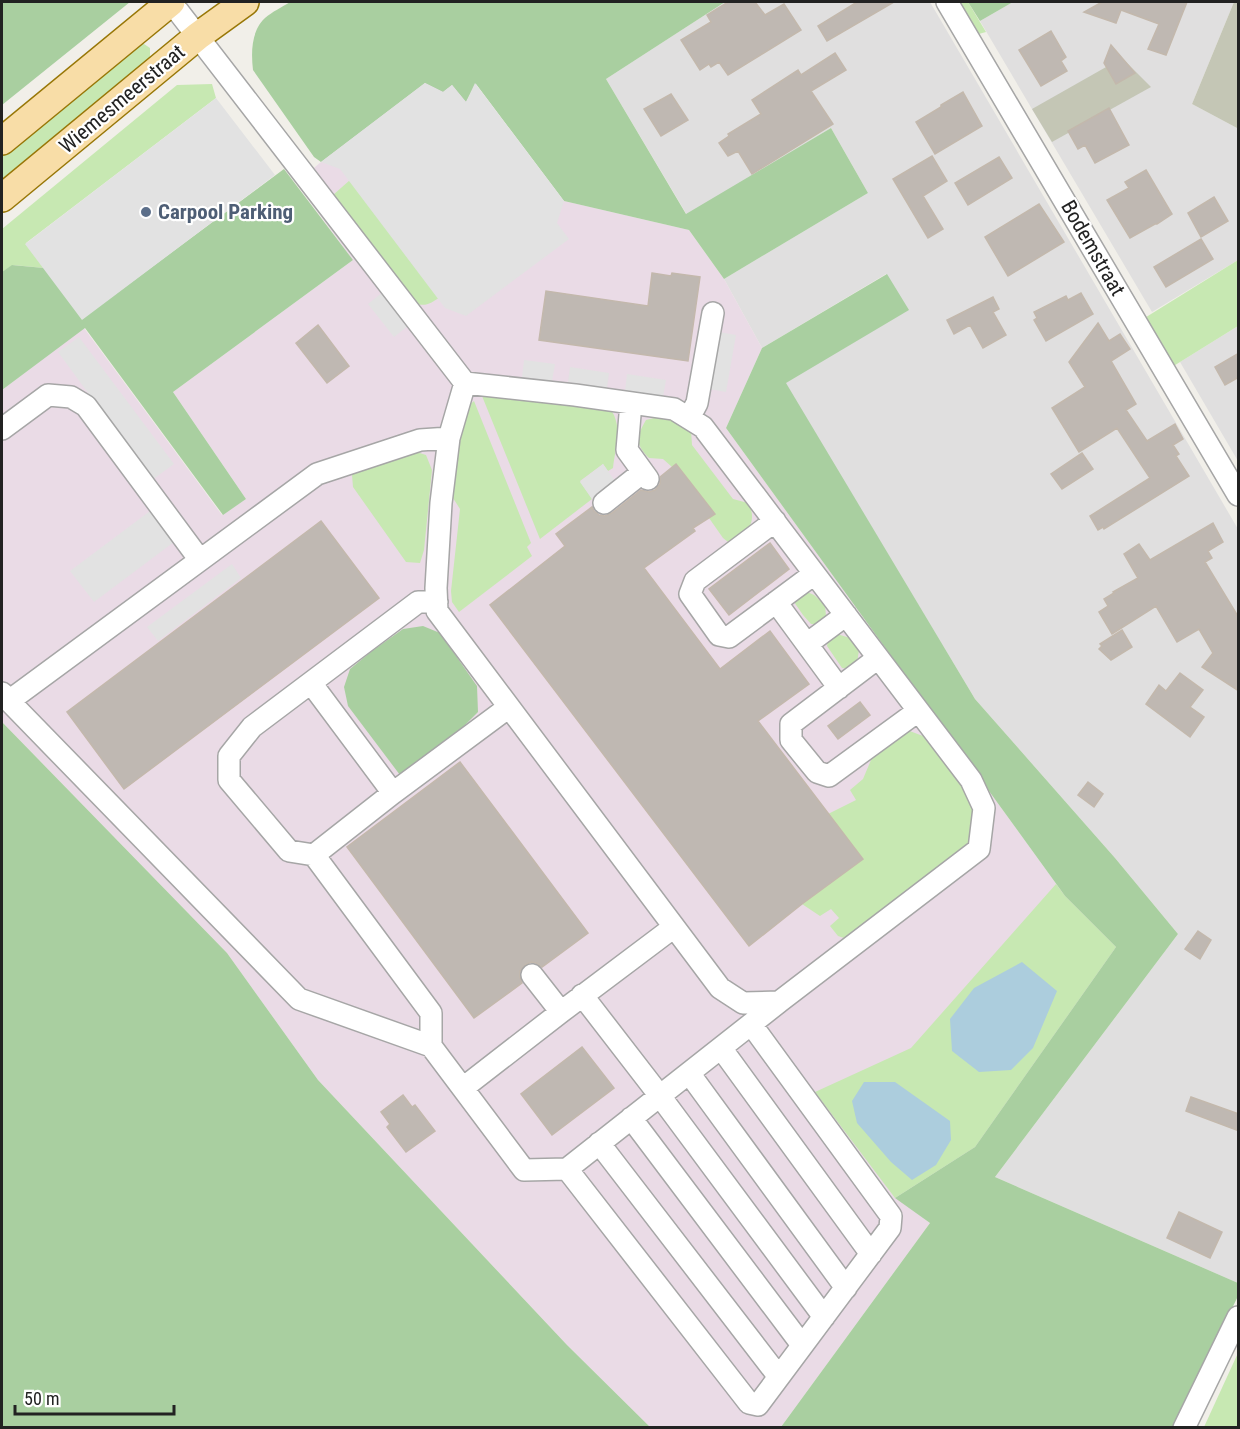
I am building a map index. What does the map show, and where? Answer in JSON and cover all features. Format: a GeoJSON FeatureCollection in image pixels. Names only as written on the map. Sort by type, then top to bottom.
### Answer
{"type":"FeatureCollection","features":[{"type":"Feature","properties":{"kind":"main road","name":"Wiemesmeerstraat"},"geometry":{"type":"LineString","coordinates":[[2,141],[171,2]]}},
{"type":"Feature","properties":{"kind":"main road","name":"Wiemesmeerstraat"},"geometry":{"type":"LineString","coordinates":[[2,198],[198,36],[245,2]]}},
{"type":"Feature","properties":{"kind":"street"},"geometry":{"type":"LineString","coordinates":[[171,2],[465,383],[674,409],[703,427],[971,780],[984,808],[979,849],[567,1168],[524,1170],[431,1046],[299,999],[5,697],[200,560],[317,474],[420,440],[449,438]]}},
{"type":"Feature","properties":{"kind":"street","name":"Bodemstraat"},"geometry":{"type":"LineString","coordinates":[[947,2],[1239,495]]}},
{"type":"Feature","properties":{"kind":"street"},"geometry":{"type":"LineString","coordinates":[[688,418],[697,403],[713,313]]}},
{"type":"Feature","properties":{"kind":"street"},"geometry":{"type":"LineString","coordinates":[[465,383],[449,438],[441,503],[437,611],[720,988],[743,1003],[779,1002]]}},
{"type":"Feature","properties":{"kind":"street"},"geometry":{"type":"LineString","coordinates":[[2,429],[48,395],[71,397],[86,406],[200,560]]}},
{"type":"Feature","properties":{"kind":"street"},"geometry":{"type":"LineString","coordinates":[[604,503],[645,475],[627,450],[631,403]]}},
{"type":"Feature","properties":{"kind":"street"},"geometry":{"type":"LineString","coordinates":[[775,521],[694,581],[690,594],[720,635],[729,636],[814,573]]}},
{"type":"Feature","properties":{"kind":"street"},"geometry":{"type":"LineString","coordinates":[[431,1046],[431,1013],[314,855],[289,851],[229,780],[229,756],[252,727],[418,602],[436,602]]}},
{"type":"Feature","properties":{"kind":"street"},"geometry":{"type":"LineString","coordinates":[[776,602],[839,688]]}},
{"type":"Feature","properties":{"kind":"street"},"geometry":{"type":"LineString","coordinates":[[807,644],[846,615]]}},
{"type":"Feature","properties":{"kind":"street"},"geometry":{"type":"LineString","coordinates":[[878,658],[791,724],[791,740],[817,772],[829,776],[918,711]]}},
{"type":"Feature","properties":{"kind":"street"},"geometry":{"type":"LineString","coordinates":[[311,683],[393,793]]}},
{"type":"Feature","properties":{"kind":"street"},"geometry":{"type":"LineString","coordinates":[[314,855],[509,707]]}},
{"type":"Feature","properties":{"kind":"street"},"geometry":{"type":"LineString","coordinates":[[463,1088],[674,927]]}},
{"type":"Feature","properties":{"kind":"street"},"geometry":{"type":"LineString","coordinates":[[532,975],[561,1012]]}},
{"type":"Feature","properties":{"kind":"street"},"geometry":{"type":"LineString","coordinates":[[582,996],[660,1096],[824,1317]]}},
{"type":"Feature","properties":{"kind":"street"},"geometry":{"type":"LineString","coordinates":[[567,1168],[749,1403],[758,1405],[890,1228],[891,1216],[751,1024]]}},
{"type":"Feature","properties":{"kind":"street"},"geometry":{"type":"LineString","coordinates":[[721,1048],[871,1254]]}},
{"type":"Feature","properties":{"kind":"street"},"geometry":{"type":"LineString","coordinates":[[689,1073],[846,1288]]}},
{"type":"Feature","properties":{"kind":"street"},"geometry":{"type":"LineString","coordinates":[[631,1118],[802,1346]]}},
{"type":"Feature","properties":{"kind":"street"},"geometry":{"type":"LineString","coordinates":[[600,1143],[779,1377]]}},
{"type":"Feature","properties":{"kind":"street"},"geometry":{"type":"LineString","coordinates":[[1184,1428],[1239,1317]]}},
{"type":"Feature","properties":{"kind":"shaded area"},"geometry":{"type":"Polygon","coordinates":[[[725,2],[930,2],[1238,529],[1238,1283],[995,1177],[1178,934],[1115,858],[975,699],[785,383],[908,310],[886,274],[762,348],[724,279],[868,193],[831,128],[687,215],[606,79],[725,2]]]}},
{"type":"Feature","properties":{"kind":"shaded area"},"geometry":{"type":"Polygon","coordinates":[[[1013,2],[1234,2],[1192,104],[1237,128],[1238,131],[1238,260],[1152,312],[980,21],[1013,2]]]}},
{"type":"Feature","properties":{"kind":"shaded area"},"geometry":{"type":"Polygon","coordinates":[[[1234,2],[1238,2],[1237,128],[1192,104],[1234,2]]]}},
{"type":"Feature","properties":{"kind":"shaded area"},"geometry":{"type":"Polygon","coordinates":[[[1122,58],[1151,87],[1052,142],[1032,109],[1122,58]]]}},
{"type":"Feature","properties":{"kind":"shaded area"},"geometry":{"type":"Polygon","coordinates":[[[425,83],[452,85],[564,201],[689,230],[724,279],[762,348],[726,428],[1065,896],[1116,947],[975,1147],[895,1197],[930,1223],[781,1427],[650,1427],[567,1345],[318,1080],[227,953],[2,722],[2,390],[84,328],[222,515],[246,499],[173,392],[353,260],[296,183],[425,83]]]}},
{"type":"Feature","properties":{"kind":"shaded area"},"geometry":{"type":"Polygon","coordinates":[[[425,83],[443,92],[452,85],[466,102],[475,83],[564,201],[557,223],[569,239],[466,316],[445,308],[340,169],[321,162],[425,83]]]}},
{"type":"Feature","properties":{"kind":"shaded area","name":"Carpool Parking"},"geometry":{"type":"Polygon","coordinates":[[[216,98],[275,175],[82,320],[25,244],[216,98]]]}},
{"type":"Feature","properties":{"kind":"shaded area"},"geometry":{"type":"Polygon","coordinates":[[[383,292],[408,326],[394,337],[368,304],[383,292]]]}},
{"type":"Feature","properties":{"kind":"shaded area"},"geometry":{"type":"Polygon","coordinates":[[[1238,326],[1238,461],[1180,362],[1238,326]]]}},
{"type":"Feature","properties":{"kind":"shaded area"},"geometry":{"type":"Polygon","coordinates":[[[719,332],[736,335],[726,392],[709,389],[719,332]]]}},
{"type":"Feature","properties":{"kind":"shaded area"},"geometry":{"type":"Polygon","coordinates":[[[79,337],[174,464],[152,480],[58,352],[79,337]]]}},
{"type":"Feature","properties":{"kind":"shaded area"},"geometry":{"type":"Polygon","coordinates":[[[524,360],[555,364],[552,381],[522,377],[524,360]]]}},
{"type":"Feature","properties":{"kind":"shaded area"},"geometry":{"type":"Polygon","coordinates":[[[570,367],[609,373],[607,388],[568,382],[570,367]]]}},
{"type":"Feature","properties":{"kind":"shaded area"},"geometry":{"type":"Polygon","coordinates":[[[627,374],[666,380],[663,397],[625,391],[627,374]]]}},
{"type":"Feature","properties":{"kind":"shaded area"},"geometry":{"type":"Polygon","coordinates":[[[603,464],[615,481],[592,499],[580,482],[603,464]]]}},
{"type":"Feature","properties":{"kind":"shaded area"},"geometry":{"type":"Polygon","coordinates":[[[150,511],[174,542],[94,602],[70,571],[150,511]]]}},
{"type":"Feature","properties":{"kind":"shaded area"},"geometry":{"type":"Polygon","coordinates":[[[232,564],[241,578],[158,641],[147,627],[232,564]]]}},
{"type":"Feature","properties":{"kind":"green space"},"geometry":{"type":"Polygon","coordinates":[[[2,2],[130,2],[2,105],[2,2]]]}},
{"type":"Feature","properties":{"kind":"green space"},"geometry":{"type":"Polygon","coordinates":[[[290,2],[725,2],[606,79],[686,214],[831,128],[868,193],[724,279],[689,230],[564,201],[476,84],[466,102],[452,85],[443,92],[425,83],[321,162],[314,157],[253,70],[252,50],[260,23],[290,2]]]}},
{"type":"Feature","properties":{"kind":"green space"},"geometry":{"type":"Polygon","coordinates":[[[955,2],[968,2],[986,32],[975,35],[955,2]]]}},
{"type":"Feature","properties":{"kind":"green space"},"geometry":{"type":"Polygon","coordinates":[[[968,2],[1013,2],[980,21],[968,2]]]}},
{"type":"Feature","properties":{"kind":"green space"},"geometry":{"type":"Polygon","coordinates":[[[140,43],[150,48],[150,57],[2,179],[2,157],[140,43]]]}},
{"type":"Feature","properties":{"kind":"green space"},"geometry":{"type":"Polygon","coordinates":[[[212,84],[216,98],[26,243],[44,268],[13,265],[2,272],[2,229],[177,85],[212,84]]]}},
{"type":"Feature","properties":{"kind":"green space"},"geometry":{"type":"Polygon","coordinates":[[[284,169],[353,260],[173,392],[246,499],[223,515],[85,328],[2,390],[2,272],[12,265],[44,268],[82,319],[284,169]]]}},
{"type":"Feature","properties":{"kind":"green space"},"geometry":{"type":"Polygon","coordinates":[[[350,180],[440,297],[428,304],[413,303],[333,195],[350,180]]]}},
{"type":"Feature","properties":{"kind":"green space"},"geometry":{"type":"Polygon","coordinates":[[[1238,260],[1238,326],[1172,367],[1143,319],[1238,260]]]}},
{"type":"Feature","properties":{"kind":"green space"},"geometry":{"type":"Polygon","coordinates":[[[887,274],[909,310],[786,383],[975,699],[1115,858],[1178,934],[995,1177],[1238,1283],[1238,1296],[1175,1427],[781,1427],[930,1223],[895,1198],[975,1147],[1116,947],[1065,896],[726,428],[762,348],[887,274]]]}},
{"type":"Feature","properties":{"kind":"green space"},"geometry":{"type":"Polygon","coordinates":[[[489,392],[611,410],[615,417],[617,438],[613,468],[608,471],[603,464],[580,481],[592,499],[540,539],[482,396],[489,392]]]}},
{"type":"Feature","properties":{"kind":"green space"},"geometry":{"type":"Polygon","coordinates":[[[474,401],[531,543],[527,547],[532,556],[459,612],[452,602],[451,591],[460,509],[453,498],[462,417],[474,401]]]}},
{"type":"Feature","properties":{"kind":"green space"},"geometry":{"type":"Polygon","coordinates":[[[662,416],[678,420],[691,430],[692,445],[733,499],[748,503],[752,516],[751,522],[740,536],[728,542],[723,538],[709,518],[714,513],[677,465],[672,467],[663,459],[649,458],[641,449],[638,440],[646,420],[662,416]]]}},
{"type":"Feature","properties":{"kind":"green space"},"geometry":{"type":"Polygon","coordinates":[[[410,450],[426,455],[432,470],[424,550],[420,563],[406,562],[353,487],[352,475],[358,465],[410,450]]]}},
{"type":"Feature","properties":{"kind":"green space"},"geometry":{"type":"Polygon","coordinates":[[[805,591],[814,595],[825,605],[826,616],[817,624],[811,624],[794,602],[805,591]]]}},
{"type":"Feature","properties":{"kind":"green space"},"geometry":{"type":"Polygon","coordinates":[[[423,626],[440,633],[477,686],[478,712],[464,726],[400,775],[348,706],[344,687],[350,669],[372,651],[403,629],[423,626]]]}},
{"type":"Feature","properties":{"kind":"green space"},"geometry":{"type":"Polygon","coordinates":[[[837,634],[850,638],[859,650],[857,663],[850,669],[842,668],[827,646],[828,639],[837,634]]]}},
{"type":"Feature","properties":{"kind":"green space"},"geometry":{"type":"Polygon","coordinates":[[[2,722],[227,953],[318,1080],[567,1345],[650,1427],[2,1427],[2,722]]]}},
{"type":"Feature","properties":{"kind":"green space"},"geometry":{"type":"Polygon","coordinates":[[[907,730],[923,736],[973,801],[978,813],[970,844],[847,939],[838,936],[830,926],[839,918],[831,909],[820,916],[802,904],[863,859],[828,814],[856,800],[850,790],[863,779],[871,760],[885,744],[907,730]]]}},
{"type":"Feature","properties":{"kind":"green space"},"geometry":{"type":"Polygon","coordinates":[[[1056,884],[1116,947],[975,1147],[895,1198],[815,1092],[911,1048],[1056,884]]]}},
{"type":"Feature","properties":{"kind":"green space"},"geometry":{"type":"Polygon","coordinates":[[[1238,1353],[1238,1427],[1204,1427],[1238,1353]]]}},
{"type":"Feature","properties":{"kind":"water"},"geometry":{"type":"Polygon","coordinates":[[[1022,962],[1057,991],[1033,1048],[1011,1070],[979,1072],[952,1051],[950,1019],[974,988],[1022,962]]]}},
{"type":"Feature","properties":{"kind":"water"},"geometry":{"type":"Polygon","coordinates":[[[864,1082],[895,1082],[950,1121],[951,1140],[936,1165],[912,1180],[891,1162],[857,1123],[852,1101],[864,1082]]]}},
{"type":"Feature","properties":{"kind":"building"},"geometry":{"type":"Polygon","coordinates":[[[728,2],[755,2],[765,15],[784,4],[801,30],[728,75],[719,62],[711,67],[709,64],[700,70],[681,40],[711,22],[707,15],[728,2]]]}},
{"type":"Feature","properties":{"kind":"building"},"geometry":{"type":"Polygon","coordinates":[[[857,2],[894,2],[827,41],[818,26],[857,2]]]}},
{"type":"Feature","properties":{"kind":"building"},"geometry":{"type":"Polygon","coordinates":[[[1102,2],[1187,2],[1166,55],[1148,49],[1159,24],[1121,10],[1116,23],[1084,12],[1102,2]]]}},
{"type":"Feature","properties":{"kind":"building"},"geometry":{"type":"Polygon","coordinates":[[[1051,31],[1066,57],[1061,61],[1067,71],[1041,86],[1019,50],[1051,31]]]}},
{"type":"Feature","properties":{"kind":"building"},"geometry":{"type":"Polygon","coordinates":[[[1111,45],[1135,73],[1116,84],[1104,63],[1111,45]]]}},
{"type":"Feature","properties":{"kind":"building"},"geometry":{"type":"Polygon","coordinates":[[[835,53],[846,70],[811,91],[833,124],[752,174],[738,151],[728,156],[719,143],[729,136],[728,134],[761,114],[752,100],[798,70],[801,75],[835,53]]]}},
{"type":"Feature","properties":{"kind":"building"},"geometry":{"type":"Polygon","coordinates":[[[963,92],[982,126],[935,154],[916,122],[963,92]]]}},
{"type":"Feature","properties":{"kind":"building"},"geometry":{"type":"Polygon","coordinates":[[[671,94],[688,120],[661,136],[644,109],[671,94]]]}},
{"type":"Feature","properties":{"kind":"building"},"geometry":{"type":"Polygon","coordinates":[[[1109,108],[1129,145],[1095,163],[1085,145],[1078,149],[1068,131],[1109,108]]]}},
{"type":"Feature","properties":{"kind":"building"},"geometry":{"type":"Polygon","coordinates":[[[932,156],[947,181],[923,196],[943,229],[928,238],[893,179],[932,156]]]}},
{"type":"Feature","properties":{"kind":"building"},"geometry":{"type":"Polygon","coordinates":[[[999,157],[1012,178],[968,205],[955,183],[999,157]]]}},
{"type":"Feature","properties":{"kind":"building"},"geometry":{"type":"Polygon","coordinates":[[[1146,170],[1172,214],[1130,238],[1107,200],[1129,188],[1125,182],[1146,170]]]}},
{"type":"Feature","properties":{"kind":"building"},"geometry":{"type":"Polygon","coordinates":[[[1214,197],[1228,221],[1201,237],[1188,213],[1214,197]]]}},
{"type":"Feature","properties":{"kind":"building"},"geometry":{"type":"Polygon","coordinates":[[[1039,204],[1064,242],[1008,276],[985,237],[1039,204]]]}},
{"type":"Feature","properties":{"kind":"building"},"geometry":{"type":"Polygon","coordinates":[[[1201,239],[1213,259],[1166,287],[1154,267],[1201,239]]]}},
{"type":"Feature","properties":{"kind":"building"},"geometry":{"type":"Polygon","coordinates":[[[652,273],[700,277],[688,361],[539,340],[546,291],[648,306],[652,273]]]}},
{"type":"Feature","properties":{"kind":"building"},"geometry":{"type":"Polygon","coordinates":[[[1081,293],[1093,314],[1046,341],[1034,320],[1037,318],[1034,312],[1066,296],[1068,300],[1081,293]]]}},
{"type":"Feature","properties":{"kind":"building"},"geometry":{"type":"Polygon","coordinates":[[[993,297],[999,309],[993,312],[1006,335],[983,348],[970,325],[954,334],[947,320],[993,297]]]}},
{"type":"Feature","properties":{"kind":"building"},"geometry":{"type":"Polygon","coordinates":[[[1098,323],[1109,341],[1120,334],[1130,349],[1111,361],[1136,404],[1126,410],[1147,441],[1175,424],[1183,439],[1173,445],[1179,454],[1176,456],[1189,476],[1104,529],[1103,527],[1098,530],[1090,516],[1150,478],[1117,428],[1079,452],[1052,408],[1085,387],[1069,362],[1098,323]]]}},
{"type":"Feature","properties":{"kind":"building"},"geometry":{"type":"Polygon","coordinates":[[[318,325],[349,366],[327,383],[296,343],[318,325]]]}},
{"type":"Feature","properties":{"kind":"building"},"geometry":{"type":"Polygon","coordinates":[[[1239,353],[1239,377],[1225,385],[1215,367],[1239,353]]]}},
{"type":"Feature","properties":{"kind":"building"},"geometry":{"type":"Polygon","coordinates":[[[1082,453],[1093,469],[1062,489],[1051,474],[1082,453]]]}},
{"type":"Feature","properties":{"kind":"building"},"geometry":{"type":"Polygon","coordinates":[[[676,464],[715,514],[693,528],[695,531],[644,568],[720,669],[770,631],[809,684],[758,721],[863,859],[749,946],[490,605],[565,546],[556,534],[592,507],[599,515],[605,516],[641,490],[649,492],[655,490],[660,484],[660,477],[676,464]]]}},
{"type":"Feature","properties":{"kind":"building"},"geometry":{"type":"Polygon","coordinates":[[[321,521],[379,598],[124,789],[67,712],[321,521]]]}},
{"type":"Feature","properties":{"kind":"building"},"geometry":{"type":"Polygon","coordinates":[[[1213,523],[1223,542],[1208,551],[1212,558],[1205,562],[1239,618],[1239,691],[1202,667],[1213,653],[1199,629],[1177,642],[1156,606],[1112,634],[1099,612],[1108,606],[1104,599],[1138,578],[1124,554],[1139,544],[1150,560],[1213,523]]]}},
{"type":"Feature","properties":{"kind":"building"},"geometry":{"type":"Polygon","coordinates":[[[770,543],[789,569],[729,615],[709,589],[770,543]]]}},
{"type":"Feature","properties":{"kind":"building"},"geometry":{"type":"Polygon","coordinates":[[[1122,630],[1132,647],[1111,660],[1099,649],[1102,646],[1100,644],[1122,630]]]}},
{"type":"Feature","properties":{"kind":"building"},"geometry":{"type":"Polygon","coordinates":[[[1180,673],[1203,690],[1190,707],[1204,717],[1190,737],[1146,704],[1159,685],[1166,691],[1180,673]]]}},
{"type":"Feature","properties":{"kind":"building"},"geometry":{"type":"Polygon","coordinates":[[[860,702],[870,715],[838,739],[828,726],[860,702]]]}},
{"type":"Feature","properties":{"kind":"building"},"geometry":{"type":"Polygon","coordinates":[[[460,762],[588,933],[542,967],[531,962],[525,965],[520,971],[522,983],[474,1018],[347,847],[460,762]]]}},
{"type":"Feature","properties":{"kind":"building"},"geometry":{"type":"Polygon","coordinates":[[[1088,782],[1103,794],[1094,807],[1078,795],[1088,782]]]}},
{"type":"Feature","properties":{"kind":"building"},"geometry":{"type":"Polygon","coordinates":[[[1198,931],[1211,940],[1200,959],[1185,949],[1198,931]]]}},
{"type":"Feature","properties":{"kind":"building"},"geometry":{"type":"Polygon","coordinates":[[[582,1047],[614,1088],[552,1135],[521,1094],[582,1047]]]}},
{"type":"Feature","properties":{"kind":"building"},"geometry":{"type":"Polygon","coordinates":[[[403,1095],[412,1107],[415,1105],[435,1131],[406,1152],[387,1127],[390,1124],[381,1112],[403,1095]]]}},
{"type":"Feature","properties":{"kind":"building"},"geometry":{"type":"Polygon","coordinates":[[[1191,1097],[1239,1114],[1239,1131],[1186,1111],[1191,1097]]]}},
{"type":"Feature","properties":{"kind":"building"},"geometry":{"type":"Polygon","coordinates":[[[1179,1212],[1222,1232],[1210,1258],[1167,1238],[1179,1212]]]}},
{"type":"Feature","properties":{"kind":"place","name":"Carpool Parking"},"geometry":{"type":"Point","coordinates":[146,212]}}]}
